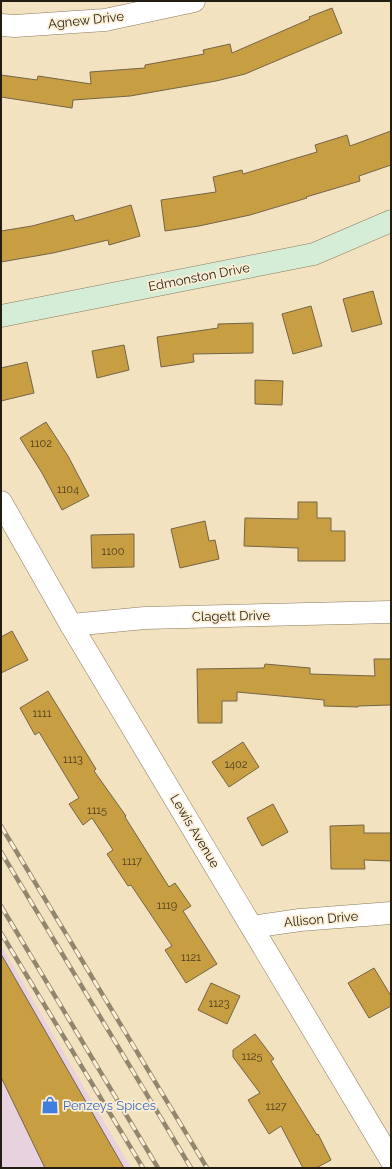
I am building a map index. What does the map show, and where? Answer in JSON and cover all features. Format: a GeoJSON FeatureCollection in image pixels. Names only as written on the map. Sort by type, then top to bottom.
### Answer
{"type":"FeatureCollection","features":[{"type":"Feature","properties":{"kind":"street","name":"Agnew Drive"},"geometry":{"type":"LineString","coordinates":[[1,25],[15,26],[106,20],[194,1]]}},
{"type":"Feature","properties":{"kind":"street","name":"Edmonston Drive"},"geometry":{"type":"LineString","coordinates":[[1,316],[314,254],[391,221]]}},
{"type":"Feature","properties":{"kind":"street","name":"Lewis Avenue"},"geometry":{"type":"LineString","coordinates":[[1,502],[71,624],[391,1160]]}},
{"type":"Feature","properties":{"kind":"street","name":"Clagett Drive"},"geometry":{"type":"LineString","coordinates":[[71,624],[145,618],[391,612]]}},
{"type":"Feature","properties":{"kind":"street","name":"Allison Drive"},"geometry":{"type":"LineString","coordinates":[[252,927],[300,920],[391,913]]}},
{"type":"Feature","properties":{"kind":"shaded area"},"geometry":{"type":"Polygon","coordinates":[[[1,945],[131,1168],[1,1168],[1,945]]]}},
{"type":"Feature","properties":{"kind":"building"},"geometry":{"type":"Polygon","coordinates":[[[332,8],[342,33],[245,74],[216,81],[130,96],[73,100],[72,108],[1,97],[1,75],[37,80],[38,76],[91,84],[90,72],[145,68],[145,65],[204,54],[203,50],[230,44],[232,53],[310,19],[309,17],[332,8]]]}},
{"type":"Feature","properties":{"kind":"building"},"geometry":{"type":"Polygon","coordinates":[[[391,131],[391,165],[359,176],[360,181],[250,215],[199,226],[165,231],[161,200],[216,192],[213,177],[242,170],[243,174],[317,152],[315,145],[347,135],[350,146],[391,131]]]}},
{"type":"Feature","properties":{"kind":"building"},"geometry":{"type":"Polygon","coordinates":[[[131,205],[140,236],[109,245],[108,240],[53,253],[1,262],[1,231],[32,226],[73,215],[75,221],[131,205]]]}},
{"type":"Feature","properties":{"kind":"building"},"geometry":{"type":"Polygon","coordinates":[[[373,291],[382,324],[352,332],[343,299],[373,291]]]}},
{"type":"Feature","properties":{"kind":"building"},"geometry":{"type":"Polygon","coordinates":[[[311,306],[322,346],[293,354],[282,314],[311,306]]]}},
{"type":"Feature","properties":{"kind":"building"},"geometry":{"type":"Polygon","coordinates":[[[253,323],[253,353],[193,354],[194,362],[161,367],[157,337],[218,328],[218,324],[253,323]]]}},
{"type":"Feature","properties":{"kind":"building"},"geometry":{"type":"Polygon","coordinates":[[[124,345],[129,370],[97,378],[92,351],[124,345]]]}},
{"type":"Feature","properties":{"kind":"building"},"geometry":{"type":"Polygon","coordinates":[[[27,362],[34,393],[1,401],[1,368],[27,362]]]}},
{"type":"Feature","properties":{"kind":"building"},"geometry":{"type":"Polygon","coordinates":[[[255,380],[283,381],[282,405],[255,404],[255,380]]]}},
{"type":"Feature","properties":{"kind":"building"},"geometry":{"type":"Polygon","coordinates":[[[46,422],[68,456],[89,496],[62,510],[42,473],[20,438],[46,422]]]}},
{"type":"Feature","properties":{"kind":"building"},"geometry":{"type":"Polygon","coordinates":[[[298,502],[317,502],[317,518],[331,518],[331,531],[345,531],[345,561],[298,561],[298,548],[244,546],[245,518],[298,519],[298,502]]]}},
{"type":"Feature","properties":{"kind":"building"},"geometry":{"type":"Polygon","coordinates":[[[205,521],[209,541],[215,540],[219,559],[180,568],[171,529],[205,521]]]}},
{"type":"Feature","properties":{"kind":"building"},"geometry":{"type":"Polygon","coordinates":[[[134,534],[134,567],[92,568],[91,535],[134,534]]]}},
{"type":"Feature","properties":{"kind":"building"},"geometry":{"type":"Polygon","coordinates":[[[12,631],[28,660],[1,673],[1,637],[12,631]]]}},
{"type":"Feature","properties":{"kind":"building"},"geometry":{"type":"Polygon","coordinates":[[[374,659],[391,659],[391,705],[358,707],[324,706],[324,700],[237,692],[237,701],[222,701],[222,723],[198,723],[197,669],[264,668],[265,664],[310,668],[310,674],[375,676],[374,659]]]}},
{"type":"Feature","properties":{"kind":"building"},"geometry":{"type":"Polygon","coordinates":[[[48,691],[96,769],[94,771],[126,816],[125,817],[169,887],[175,883],[191,906],[183,911],[217,964],[186,983],[165,950],[172,946],[131,885],[128,886],[107,854],[113,850],[92,818],[83,825],[69,804],[79,798],[39,732],[35,735],[20,708],[48,691]]]}},
{"type":"Feature","properties":{"kind":"building"},"geometry":{"type":"Polygon","coordinates":[[[243,742],[259,767],[229,787],[212,762],[243,742]]]}},
{"type":"Feature","properties":{"kind":"building"},"geometry":{"type":"Polygon","coordinates":[[[273,804],[288,832],[262,846],[247,818],[273,804]]]}},
{"type":"Feature","properties":{"kind":"building"},"geometry":{"type":"Polygon","coordinates":[[[364,825],[364,833],[391,833],[391,861],[364,860],[365,869],[331,869],[330,826],[364,825]]]}},
{"type":"Feature","properties":{"kind":"building"},"geometry":{"type":"Polygon","coordinates":[[[1,954],[124,1168],[45,1168],[1,1077],[1,954]]]}},
{"type":"Feature","properties":{"kind":"building"},"geometry":{"type":"Polygon","coordinates":[[[374,968],[391,996],[391,1006],[369,1018],[348,983],[374,968]]]}},
{"type":"Feature","properties":{"kind":"building"},"geometry":{"type":"Polygon","coordinates":[[[211,983],[240,996],[227,1024],[198,1010],[211,983]]]}},
{"type":"Feature","properties":{"kind":"building"},"geometry":{"type":"Polygon","coordinates":[[[255,1034],[274,1059],[271,1061],[317,1135],[318,1134],[331,1160],[316,1168],[303,1168],[281,1126],[269,1134],[248,1100],[260,1093],[233,1057],[233,1050],[255,1034]]]}},
{"type":"Feature","properties":{"kind":"railway"},"geometry":{"type":"LineString","coordinates":[[1,826],[207,1168]]}},
{"type":"Feature","properties":{"kind":"railway"},"geometry":{"type":"LineString","coordinates":[[1,852],[191,1168]]}},
{"type":"Feature","properties":{"kind":"railway"},"geometry":{"type":"LineString","coordinates":[[1,906],[158,1168]]}},
{"type":"Feature","properties":{"kind":"railway"},"geometry":{"type":"LineString","coordinates":[[1,933],[143,1168]]}},
{"type":"Feature","properties":{"kind":"place","name":"Penzeys Spices"},"geometry":{"type":"Point","coordinates":[50,1105]}}]}
